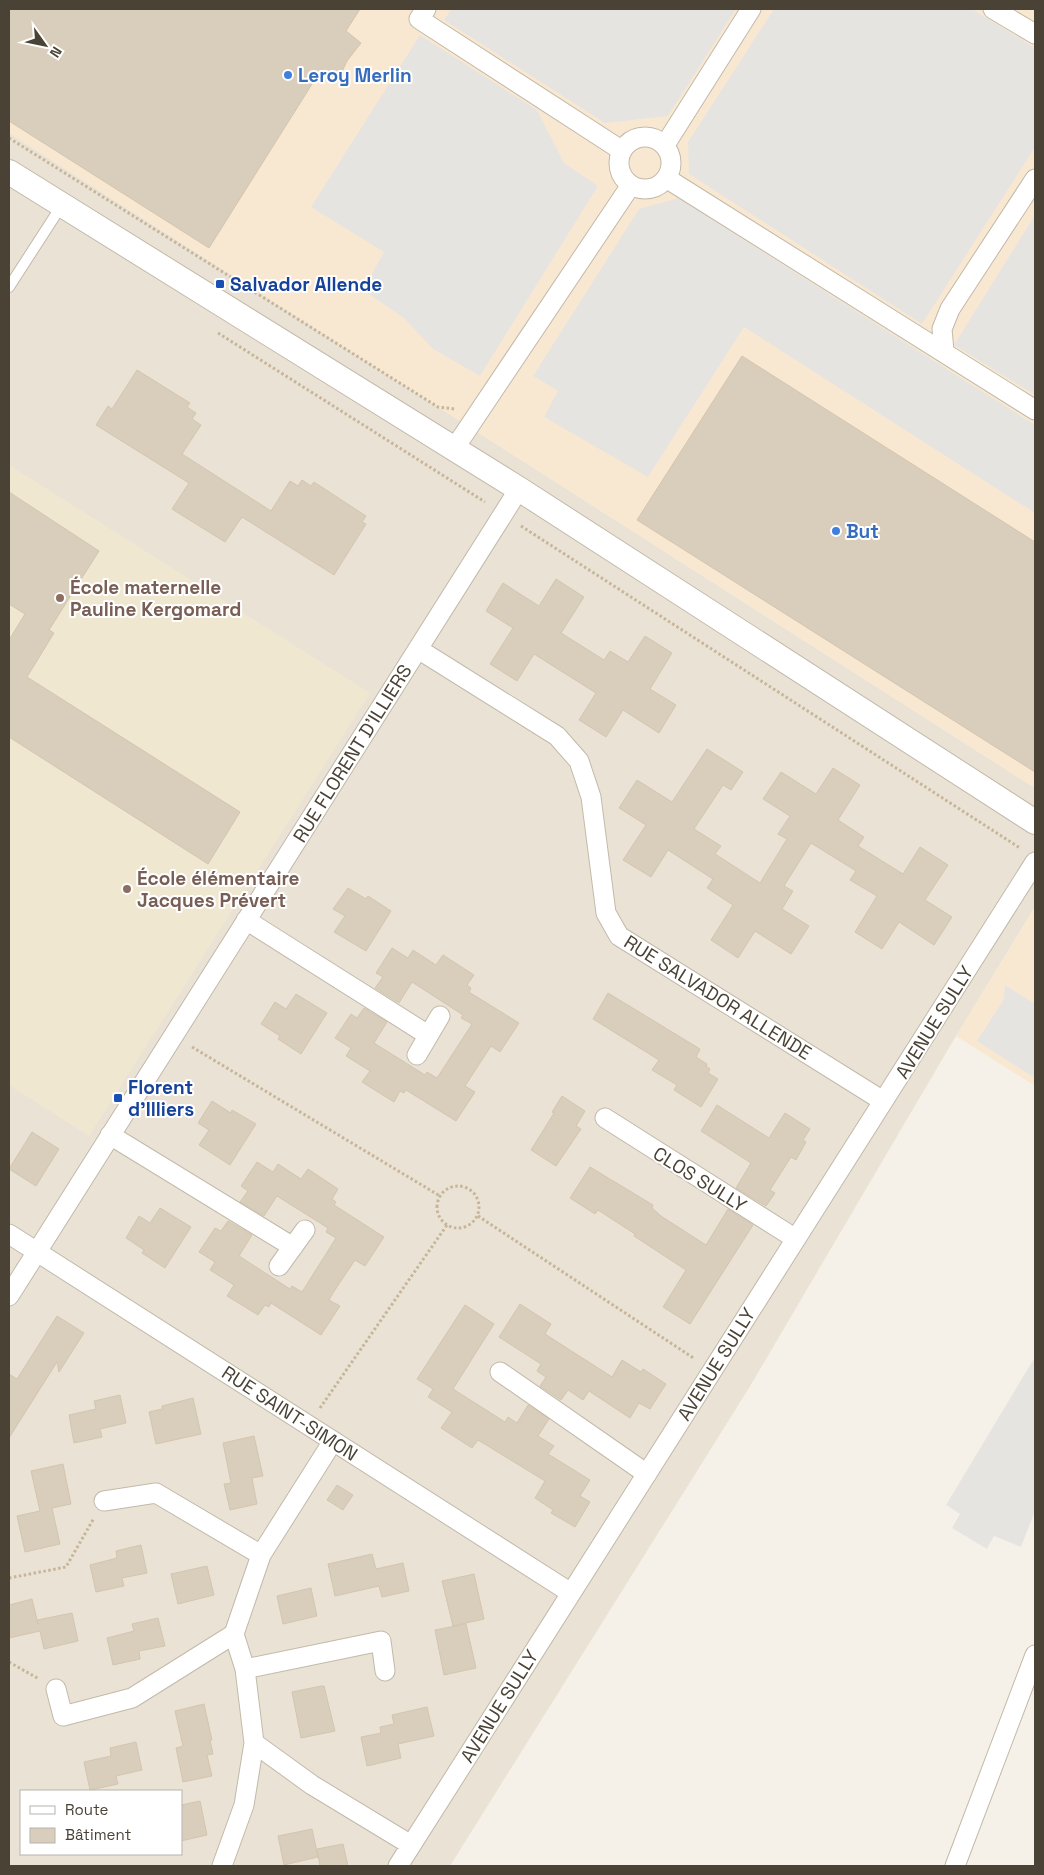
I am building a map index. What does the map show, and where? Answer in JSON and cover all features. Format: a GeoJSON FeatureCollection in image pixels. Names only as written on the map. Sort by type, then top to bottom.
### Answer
{"type":"FeatureCollection","features":[{"type":"Feature","properties":{"kind":"street"},"geometry":{"type":"LineString","coordinates":[[665,145],[751,9]]}},
{"type":"Feature","properties":{"kind":"street"},"geometry":{"type":"LineString","coordinates":[[993,9],[1035,34]]}},
{"type":"Feature","properties":{"kind":"street"},"geometry":{"type":"LineString","coordinates":[[423,14],[621,150]]}},
{"type":"Feature","properties":{"kind":"street"},"geometry":{"type":"LineString","coordinates":[[642,136],[658,140],[665,145],[671,161],[666,178],[650,188],[637,188],[631,185],[620,173],[618,166],[621,150],[627,143],[642,136]]}},
{"type":"Feature","properties":{"kind":"street"},"geometry":{"type":"LineString","coordinates":[[9,172],[519,489],[1035,822]]}},
{"type":"Feature","properties":{"kind":"street"},"geometry":{"type":"LineString","coordinates":[[666,178],[944,351],[1035,410]]}},
{"type":"Feature","properties":{"kind":"street"},"geometry":{"type":"LineString","coordinates":[[944,351],[942,329],[950,308],[1035,179]]}},
{"type":"Feature","properties":{"kind":"street"},"geometry":{"type":"LineString","coordinates":[[454,449],[631,185]]}},
{"type":"Feature","properties":{"kind":"street","name":"RUE FLORENT D'ILLIERS"},"geometry":{"type":"LineString","coordinates":[[9,1296],[519,489]]}},
{"type":"Feature","properties":{"kind":"street","name":"RUE SALVADOR ALLENDE"},"geometry":{"type":"LineString","coordinates":[[418,649],[556,736],[579,761],[591,798],[606,914],[618,936],[883,1101]]}},
{"type":"Feature","properties":{"kind":"street","name":"AVENUE SULLY"},"geometry":{"type":"LineString","coordinates":[[398,1866],[1035,862]]}},
{"type":"Feature","properties":{"kind":"street"},"geometry":{"type":"LineString","coordinates":[[246,920],[428,1035]]}},
{"type":"Feature","properties":{"kind":"street"},"geometry":{"type":"LineString","coordinates":[[416,1055],[440,1016]]}},
{"type":"Feature","properties":{"kind":"street","name":"CLOS SULLY"},"geometry":{"type":"LineString","coordinates":[[605,1118],[796,1239]]}},
{"type":"Feature","properties":{"kind":"street"},"geometry":{"type":"LineString","coordinates":[[110,1135],[293,1247]]}},
{"type":"Feature","properties":{"kind":"street"},"geometry":{"type":"LineString","coordinates":[[279,1266],[305,1230]]}},
{"type":"Feature","properties":{"kind":"street","name":"RUE SAINT-SIMON"},"geometry":{"type":"LineString","coordinates":[[9,1234],[572,1593]]}},
{"type":"Feature","properties":{"kind":"street"},"geometry":{"type":"LineString","coordinates":[[500,1372],[646,1474]]}},
{"type":"Feature","properties":{"kind":"street"},"geometry":{"type":"LineString","coordinates":[[222,1866],[244,1805],[254,1743],[245,1669],[234,1634],[261,1555],[333,1441]]}},
{"type":"Feature","properties":{"kind":"street"},"geometry":{"type":"LineString","coordinates":[[104,1501],[156,1493],[261,1555]]}},
{"type":"Feature","properties":{"kind":"street"},"geometry":{"type":"LineString","coordinates":[[56,1689],[63,1716],[132,1698],[234,1634]]}},
{"type":"Feature","properties":{"kind":"street"},"geometry":{"type":"LineString","coordinates":[[245,1669],[381,1641],[385,1671]]}},
{"type":"Feature","properties":{"kind":"street"},"geometry":{"type":"LineString","coordinates":[[955,1866],[1035,1655]]}},
{"type":"Feature","properties":{"kind":"street"},"geometry":{"type":"LineString","coordinates":[[254,1743],[312,1785],[411,1845]]}},
{"type":"Feature","properties":{"kind":"lane"},"geometry":{"type":"LineString","coordinates":[[9,288],[62,205]]}},
{"type":"Feature","properties":{"kind":"path"},"geometry":{"type":"LineString","coordinates":[[9,138],[438,407],[478,411]]}},
{"type":"Feature","properties":{"kind":"path"},"geometry":{"type":"LineString","coordinates":[[174,1035],[440,1196]]}},
{"type":"Feature","properties":{"kind":"path"},"geometry":{"type":"LineString","coordinates":[[451,1187],[466,1187],[477,1195],[480,1209],[478,1216],[468,1226],[461,1229],[447,1225],[438,1215],[437,1208],[440,1196],[451,1187]]}},
{"type":"Feature","properties":{"kind":"path"},"geometry":{"type":"LineString","coordinates":[[478,1216],[713,1370]]}},
{"type":"Feature","properties":{"kind":"path"},"geometry":{"type":"LineString","coordinates":[[308,1425],[447,1225]]}},
{"type":"Feature","properties":{"kind":"path"},"geometry":{"type":"LineString","coordinates":[[9,1578],[66,1566],[104,1501]]}},
{"type":"Feature","properties":{"kind":"path"},"geometry":{"type":"LineString","coordinates":[[9,1662],[56,1689]]}},
{"type":"Feature","properties":{"kind":"shaded area"},"geometry":{"type":"Polygon","coordinates":[[[9,9],[1035,9],[1035,788],[9,133],[9,9]]]}},
{"type":"Feature","properties":{"kind":"shaded area"},"geometry":{"type":"Polygon","coordinates":[[[451,9],[736,9],[668,116],[605,123],[444,20],[451,9]]]}},
{"type":"Feature","properties":{"kind":"shaded area"},"geometry":{"type":"Polygon","coordinates":[[[774,9],[972,9],[1035,48],[1035,147],[922,324],[689,174],[688,142],[774,9]]]}},
{"type":"Feature","properties":{"kind":"shaded area"},"geometry":{"type":"Polygon","coordinates":[[[420,35],[537,110],[564,163],[598,186],[480,376],[433,349],[404,318],[363,290],[384,252],[311,207],[420,35]]]}},
{"type":"Feature","properties":{"kind":"shaded area"},"geometry":{"type":"Polygon","coordinates":[[[9,133],[1035,788],[1035,907],[956,1036],[749,1388],[450,1866],[9,1866],[9,133]]]}},
{"type":"Feature","properties":{"kind":"shaded area"},"geometry":{"type":"Polygon","coordinates":[[[678,198],[1035,425],[1035,513],[744,327],[648,477],[544,417],[558,391],[533,376],[639,209],[678,198]]]}},
{"type":"Feature","properties":{"kind":"shaded area"},"geometry":{"type":"Polygon","coordinates":[[[1035,215],[1035,395],[954,345],[1035,215]]]}},
{"type":"Feature","properties":{"kind":"shaded area","name":"École élémentaire Jacques Prévert"},"geometry":{"type":"Polygon","coordinates":[[[9,465],[370,693],[89,1136],[9,1085],[9,465]]]}},
{"type":"Feature","properties":{"kind":"shaded area"},"geometry":{"type":"Polygon","coordinates":[[[1035,907],[1035,1086],[956,1036],[1035,907]]]}},
{"type":"Feature","properties":{"kind":"shaded area"},"geometry":{"type":"Polygon","coordinates":[[[1005,985],[1035,1004],[1035,1078],[977,1041],[1004,999],[1005,985]]]}},
{"type":"Feature","properties":{"kind":"shaded area"},"geometry":{"type":"Polygon","coordinates":[[[1035,1357],[1035,1511],[1021,1547],[994,1536],[987,1549],[952,1528],[960,1514],[946,1505],[1035,1357]]]}},
{"type":"Feature","properties":{"kind":"building"},"geometry":{"type":"Polygon","coordinates":[[[9,9],[360,9],[346,31],[361,43],[347,61],[337,82],[319,73],[209,248],[9,121],[9,9]]]}},
{"type":"Feature","properties":{"kind":"building","name":"But"},"geometry":{"type":"Polygon","coordinates":[[[742,356],[1035,542],[1035,772],[637,520],[742,356]]]}},
{"type":"Feature","properties":{"kind":"building"},"geometry":{"type":"Polygon","coordinates":[[[137,370],[190,403],[187,407],[196,413],[192,419],[201,425],[182,454],[271,511],[290,481],[298,486],[302,480],[311,486],[314,482],[366,516],[362,522],[366,524],[334,575],[242,517],[225,542],[172,509],[189,483],[96,425],[108,406],[112,409],[137,370]]]}},
{"type":"Feature","properties":{"kind":"building"},"geometry":{"type":"Polygon","coordinates":[[[9,492],[99,551],[49,630],[54,633],[27,677],[240,812],[208,864],[9,737],[9,640],[25,614],[9,604],[9,492]]]}},
{"type":"Feature","properties":{"kind":"building"},"geometry":{"type":"Polygon","coordinates":[[[556,579],[584,597],[561,633],[604,660],[610,651],[628,662],[645,636],[672,653],[650,689],[676,705],[659,733],[623,710],[606,737],[579,720],[596,693],[534,654],[517,681],[490,664],[513,628],[486,611],[503,583],[539,606],[556,579]]]}},
{"type":"Feature","properties":{"kind":"building"},"geometry":{"type":"Polygon","coordinates":[[[707,749],[743,772],[731,790],[723,785],[694,829],[721,846],[715,854],[760,883],[787,839],[778,834],[790,816],[763,799],[781,772],[816,794],[833,768],[860,785],[838,820],[864,837],[858,846],[903,874],[920,847],[948,865],[925,900],[952,917],[934,945],[899,922],[882,949],[855,932],[877,896],[850,880],[856,871],[811,843],[784,886],[793,891],[782,909],[809,926],[791,954],[755,931],[738,958],[711,940],[733,905],[707,888],[713,879],[668,850],[651,877],[623,860],[646,825],[619,808],[637,780],[672,802],[707,749]]]}},
{"type":"Feature","properties":{"kind":"building"},"geometry":{"type":"Polygon","coordinates":[[[348,888],[366,899],[368,896],[391,911],[366,951],[334,932],[345,916],[333,909],[348,888]]]}},
{"type":"Feature","properties":{"kind":"building"},"geometry":{"type":"Polygon","coordinates":[[[392,948],[408,958],[413,950],[436,965],[443,955],[474,975],[467,985],[471,988],[469,992],[519,1023],[500,1052],[491,1046],[465,1086],[475,1092],[456,1121],[406,1090],[404,1093],[400,1091],[394,1102],[362,1082],[370,1071],[346,1056],[351,1048],[335,1038],[351,1014],[357,1018],[364,1008],[387,1022],[374,1043],[425,1075],[427,1072],[437,1078],[472,1024],[461,1018],[463,1015],[412,982],[399,1003],[375,988],[383,977],[376,973],[392,948]]]}},
{"type":"Feature","properties":{"kind":"building"},"geometry":{"type":"Polygon","coordinates":[[[608,993],[700,1049],[696,1057],[707,1064],[706,1066],[710,1069],[708,1073],[718,1079],[701,1107],[674,1090],[677,1085],[652,1070],[659,1060],[593,1019],[608,993]]]}},
{"type":"Feature","properties":{"kind":"building"},"geometry":{"type":"Polygon","coordinates":[[[296,994],[327,1013],[301,1054],[278,1039],[280,1036],[261,1024],[275,1002],[286,1009],[296,994]]]}},
{"type":"Feature","properties":{"kind":"building"},"geometry":{"type":"Polygon","coordinates":[[[562,1096],[585,1111],[576,1126],[581,1129],[556,1166],[531,1150],[554,1113],[552,1112],[562,1096]]]}},
{"type":"Feature","properties":{"kind":"building"},"geometry":{"type":"Polygon","coordinates":[[[212,1101],[231,1113],[232,1110],[256,1124],[230,1165],[199,1145],[209,1130],[198,1123],[212,1101]]]}},
{"type":"Feature","properties":{"kind":"building"},"geometry":{"type":"Polygon","coordinates":[[[717,1105],[769,1138],[785,1113],[810,1129],[803,1140],[806,1142],[796,1160],[791,1157],[770,1190],[775,1193],[766,1206],[736,1188],[751,1163],[701,1131],[717,1105]]]}},
{"type":"Feature","properties":{"kind":"building"},"geometry":{"type":"Polygon","coordinates":[[[32,1132],[59,1149],[36,1186],[9,1169],[32,1132]]]}},
{"type":"Feature","properties":{"kind":"building"},"geometry":{"type":"Polygon","coordinates":[[[257,1162],[273,1172],[278,1164],[301,1179],[308,1169],[338,1189],[332,1199],[336,1202],[334,1205],[384,1237],[365,1266],[355,1260],[333,1293],[329,1300],[340,1306],[321,1335],[271,1303],[269,1307],[265,1305],[258,1315],[227,1296],[234,1285],[210,1270],[215,1262],[199,1252],[215,1228],[221,1231],[228,1221],[252,1235],[239,1256],[290,1289],[292,1286],[302,1292],[336,1238],[326,1232],[328,1228],[277,1196],[264,1216],[240,1202],[248,1191],[241,1186],[257,1162]]]}},
{"type":"Feature","properties":{"kind":"building"},"geometry":{"type":"Polygon","coordinates":[[[590,1167],[653,1205],[652,1208],[661,1216],[706,1245],[728,1209],[753,1225],[690,1324],[663,1307],[686,1270],[598,1210],[595,1214],[570,1198],[590,1167]]]}},
{"type":"Feature","properties":{"kind":"building"},"geometry":{"type":"Polygon","coordinates":[[[160,1208],[191,1227],[165,1268],[142,1253],[144,1250],[126,1238],[139,1216],[150,1223],[160,1208]]]}},
{"type":"Feature","properties":{"kind":"building"},"geometry":{"type":"Polygon","coordinates":[[[520,1304],[551,1324],[545,1334],[612,1377],[622,1360],[641,1372],[643,1369],[666,1384],[650,1409],[639,1403],[630,1418],[589,1391],[583,1400],[568,1390],[561,1400],[540,1386],[546,1377],[537,1371],[541,1364],[499,1337],[520,1304]]]}},
{"type":"Feature","properties":{"kind":"building"},"geometry":{"type":"Polygon","coordinates":[[[465,1305],[494,1324],[453,1389],[505,1422],[508,1417],[517,1423],[528,1405],[549,1419],[538,1436],[554,1446],[548,1454],[590,1480],[580,1496],[590,1502],[575,1527],[551,1513],[553,1510],[535,1498],[545,1481],[478,1440],[472,1448],[441,1428],[452,1412],[428,1397],[433,1389],[417,1379],[465,1305]]]}},
{"type":"Feature","properties":{"kind":"building"},"geometry":{"type":"Polygon","coordinates":[[[57,1316],[84,1333],[59,1372],[57,1362],[9,1438],[9,1374],[17,1379],[57,1316]]]}},
{"type":"Feature","properties":{"kind":"building"},"geometry":{"type":"Polygon","coordinates":[[[120,1395],[126,1423],[100,1429],[102,1437],[74,1443],[69,1415],[96,1409],[94,1401],[120,1395]]]}},
{"type":"Feature","properties":{"kind":"building"},"geometry":{"type":"Polygon","coordinates":[[[193,1398],[201,1434],[156,1444],[149,1412],[162,1409],[162,1406],[193,1398]]]}},
{"type":"Feature","properties":{"kind":"building"},"geometry":{"type":"Polygon","coordinates":[[[254,1436],[263,1476],[252,1478],[257,1504],[230,1510],[224,1484],[231,1483],[223,1443],[254,1436]]]}},
{"type":"Feature","properties":{"kind":"building"},"geometry":{"type":"Polygon","coordinates":[[[63,1464],[71,1504],[52,1508],[60,1544],[25,1552],[17,1516],[40,1511],[31,1471],[63,1464]]]}},
{"type":"Feature","properties":{"kind":"building"},"geometry":{"type":"Polygon","coordinates":[[[337,1485],[353,1495],[343,1510],[327,1500],[337,1485]]]}},
{"type":"Feature","properties":{"kind":"building"},"geometry":{"type":"Polygon","coordinates":[[[141,1545],[147,1573],[122,1578],[124,1586],[96,1592],[90,1565],[117,1558],[116,1551],[141,1545]]]}},
{"type":"Feature","properties":{"kind":"building"},"geometry":{"type":"Polygon","coordinates":[[[372,1554],[376,1569],[403,1563],[409,1591],[382,1597],[379,1586],[335,1596],[328,1564],[372,1554]]]}},
{"type":"Feature","properties":{"kind":"building"},"geometry":{"type":"Polygon","coordinates":[[[207,1566],[214,1595],[178,1604],[171,1574],[207,1566]]]}},
{"type":"Feature","properties":{"kind":"building"},"geometry":{"type":"Polygon","coordinates":[[[474,1574],[484,1619],[453,1626],[442,1581],[474,1574]]]}},
{"type":"Feature","properties":{"kind":"building"},"geometry":{"type":"Polygon","coordinates":[[[311,1588],[317,1616],[283,1624],[277,1596],[311,1588]]]}},
{"type":"Feature","properties":{"kind":"building"},"geometry":{"type":"Polygon","coordinates":[[[32,1599],[37,1620],[72,1613],[78,1641],[44,1649],[40,1631],[9,1638],[9,1605],[32,1599]]]}},
{"type":"Feature","properties":{"kind":"building"},"geometry":{"type":"Polygon","coordinates":[[[158,1618],[165,1646],[139,1651],[140,1659],[113,1665],[107,1638],[134,1631],[132,1624],[158,1618]]]}},
{"type":"Feature","properties":{"kind":"building"},"geometry":{"type":"Polygon","coordinates":[[[466,1624],[476,1668],[444,1675],[435,1630],[466,1624]]]}},
{"type":"Feature","properties":{"kind":"building"},"geometry":{"type":"Polygon","coordinates":[[[324,1686],[335,1731],[301,1738],[292,1692],[324,1686]]]}},
{"type":"Feature","properties":{"kind":"building"},"geometry":{"type":"Polygon","coordinates":[[[204,1704],[212,1740],[210,1740],[213,1754],[207,1755],[212,1776],[183,1782],[176,1748],[183,1746],[175,1711],[204,1704]]]}},
{"type":"Feature","properties":{"kind":"building"},"geometry":{"type":"Polygon","coordinates":[[[427,1707],[434,1736],[398,1744],[401,1758],[367,1766],[361,1737],[381,1733],[380,1727],[394,1724],[392,1715],[427,1707]]]}},
{"type":"Feature","properties":{"kind":"building"},"geometry":{"type":"Polygon","coordinates":[[[136,1742],[142,1770],[116,1776],[118,1784],[90,1790],[84,1762],[111,1756],[110,1748],[136,1742]]]}},
{"type":"Feature","properties":{"kind":"building"},"geometry":{"type":"Polygon","coordinates":[[[200,1801],[207,1835],[182,1841],[182,1805],[200,1801]]]}},
{"type":"Feature","properties":{"kind":"building"},"geometry":{"type":"Polygon","coordinates":[[[312,1829],[318,1857],[284,1865],[278,1836],[312,1829]]]}},
{"type":"Feature","properties":{"kind":"building"},"geometry":{"type":"Polygon","coordinates":[[[343,1844],[348,1866],[320,1866],[317,1849],[343,1844]]]}},
{"type":"Feature","properties":{"kind":"place","name":"Leroy Merlin"},"geometry":{"type":"Point","coordinates":[288,75]}},
{"type":"Feature","properties":{"kind":"place","name":"Salvador Allende"},"geometry":{"type":"Point","coordinates":[220,284]}},
{"type":"Feature","properties":{"kind":"place","name":"But"},"geometry":{"type":"Point","coordinates":[836,531]}},
{"type":"Feature","properties":{"kind":"place","name":"École maternelle Pauline Kergomard"},"geometry":{"type":"Point","coordinates":[60,598]}},
{"type":"Feature","properties":{"kind":"place","name":"École élémentaire Jacques Prévert"},"geometry":{"type":"Point","coordinates":[127,889]}},
{"type":"Feature","properties":{"kind":"place","name":"Florent d'Illiers"},"geometry":{"type":"Point","coordinates":[118,1098]}}]}
